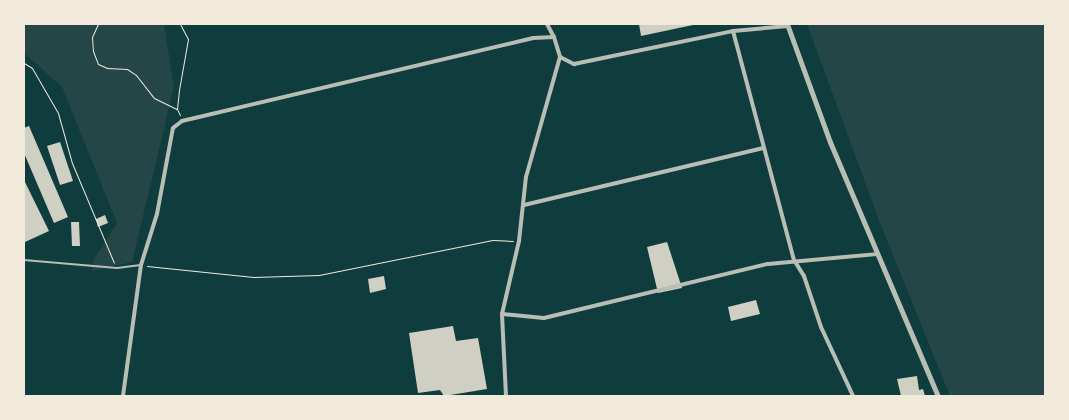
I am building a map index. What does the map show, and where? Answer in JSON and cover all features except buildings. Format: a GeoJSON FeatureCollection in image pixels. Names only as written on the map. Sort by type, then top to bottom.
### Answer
{"type":"FeatureCollection","features":[{"type":"Feature","properties":{"kind":"street"},"geometry":{"type":"LineString","coordinates":[[506,396],[502,314],[519,242],[526,177],[560,57],[554,37],[547,24]]}},
{"type":"Feature","properties":{"kind":"street"},"geometry":{"type":"LineString","coordinates":[[560,57],[574,64],[733,31],[787,25],[830,142],[938,396]]}},
{"type":"Feature","properties":{"kind":"street"},"geometry":{"type":"LineString","coordinates":[[733,31],[794,260],[804,276],[821,327],[853,396]]}},
{"type":"Feature","properties":{"kind":"street"},"geometry":{"type":"LineString","coordinates":[[123,396],[141,265],[157,214],[173,128],[182,121],[534,38],[554,37]]}},
{"type":"Feature","properties":{"kind":"street"},"geometry":{"type":"LineString","coordinates":[[524,204],[763,148]]}},
{"type":"Feature","properties":{"kind":"street"},"geometry":{"type":"LineString","coordinates":[[502,314],[544,318],[794,260],[877,254]]}},
{"type":"Feature","properties":{"kind":"lane"},"geometry":{"type":"LineString","coordinates":[[24,260],[117,268],[141,265]]}},
{"type":"Feature","properties":{"kind":"path"},"geometry":{"type":"LineString","coordinates":[[98,24],[92,37],[93,51],[98,64],[132,72],[154,98],[177,109]]}},
{"type":"Feature","properties":{"kind":"path"},"geometry":{"type":"LineString","coordinates":[[180,24],[188,39],[188,51],[177,109],[182,121]]}},
{"type":"Feature","properties":{"kind":"path"},"geometry":{"type":"LineString","coordinates":[[24,63],[32,68],[58,112],[72,163],[107,252],[117,268]]}},
{"type":"Feature","properties":{"kind":"path"},"geometry":{"type":"LineString","coordinates":[[141,265],[253,277],[319,275],[493,240],[519,242]]}},
{"type":"Feature","properties":{"kind":"shaded area"},"geometry":{"type":"Polygon","coordinates":[[[24,24],[164,24],[174,87],[132,262],[92,271],[93,261],[117,223],[62,87],[24,53],[24,24]]]}},
{"type":"Feature","properties":{"kind":"shaded area"},"geometry":{"type":"Polygon","coordinates":[[[807,24],[1045,24],[1045,396],[950,396],[880,223],[807,24]]]}}]}
